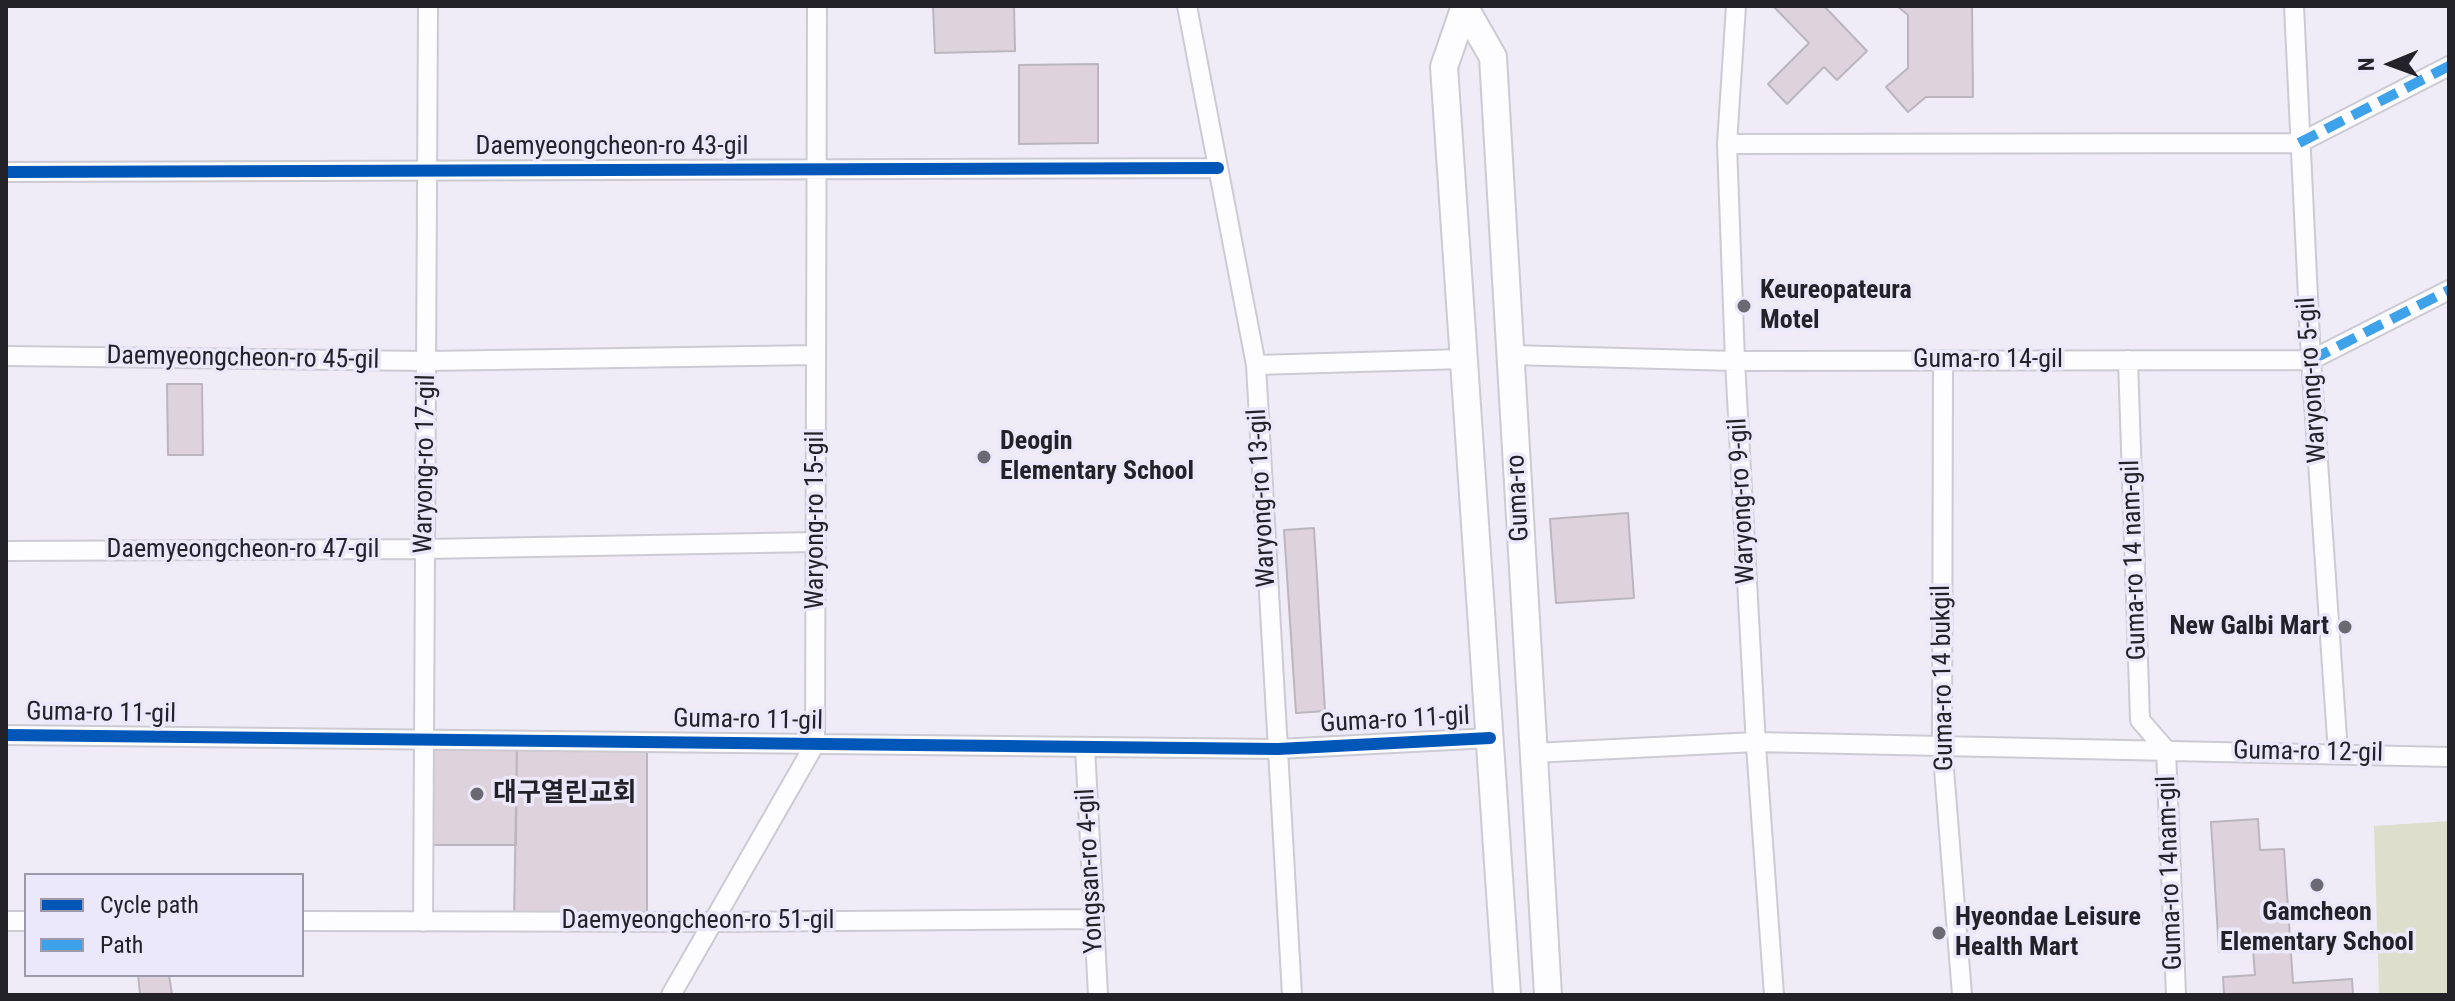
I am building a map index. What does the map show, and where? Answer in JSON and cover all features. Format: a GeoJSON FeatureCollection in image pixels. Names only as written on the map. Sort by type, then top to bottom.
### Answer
{"type":"FeatureCollection","features":[{"type":"Feature","properties":{"kind":"main road","name":"Guma-ro"},"geometry":{"type":"LineString","coordinates":[[1465,7],[1493,57],[1548,995]]}},
{"type":"Feature","properties":{"kind":"main road","name":"Guma-ro"},"geometry":{"type":"LineString","coordinates":[[1465,7],[1444,67],[1507,995]]}},
{"type":"Feature","properties":{"kind":"street","name":"Waryong-ro 17-gil"},"geometry":{"type":"LineString","coordinates":[[423,922],[428,6]]}},
{"type":"Feature","properties":{"kind":"street","name":"Waryong-ro 15-gil"},"geometry":{"type":"LineString","coordinates":[[671,995],[815,744],[817,6]]}},
{"type":"Feature","properties":{"kind":"street","name":"Waryong-ro 13-gil"},"geometry":{"type":"LineString","coordinates":[[1187,6],[1256,365],[1292,995]]}},
{"type":"Feature","properties":{"kind":"street","name":"Waryong-ro 9-gil"},"geometry":{"type":"LineString","coordinates":[[1736,6],[1727,144],[1735,361],[1756,742],[1774,995]]}},
{"type":"Feature","properties":{"kind":"street","name":"Waryong-ro 5-gil"},"geometry":{"type":"LineString","coordinates":[[2294,6],[2311,360],[2338,753]]}},
{"type":"Feature","properties":{"kind":"street"},"geometry":{"type":"LineString","coordinates":[[1727,144],[2299,143],[2449,66]]}},
{"type":"Feature","properties":{"kind":"street","name":"Daemyeongcheon-ro 43-gil"},"geometry":{"type":"LineString","coordinates":[[6,172],[1218,168]]}},
{"type":"Feature","properties":{"kind":"street","name":"Guma-ro 14-gil"},"geometry":{"type":"LineString","coordinates":[[1511,355],[1735,361],[2311,360],[2449,290]]}},
{"type":"Feature","properties":{"kind":"street","name":"Daemyeongcheon-ro 45-gil"},"geometry":{"type":"LineString","coordinates":[[6,356],[427,361],[816,355]]}},
{"type":"Feature","properties":{"kind":"street"},"geometry":{"type":"LineString","coordinates":[[1256,365],[1464,359]]}},
{"type":"Feature","properties":{"kind":"street","name":"Guma-ro 14 bukgil"},"geometry":{"type":"LineString","coordinates":[[1943,360],[1942,744],[1962,995]]}},
{"type":"Feature","properties":{"kind":"street","name":"Guma-ro 14 nam-gil"},"geometry":{"type":"LineString","coordinates":[[2128,360],[2140,720],[2166,750]]}},
{"type":"Feature","properties":{"kind":"street","name":"Daemyeongcheon-ro 47-gil"},"geometry":{"type":"LineString","coordinates":[[6,551],[424,549],[816,542]]}},
{"type":"Feature","properties":{"kind":"street","name":"Guma-ro 11-gil"},"geometry":{"type":"LineString","coordinates":[[6,735],[1278,749],[1490,738]]}},
{"type":"Feature","properties":{"kind":"street","name":"Guma-ro 12-gil"},"geometry":{"type":"LineString","coordinates":[[1533,753],[1756,742],[2449,757]]}},
{"type":"Feature","properties":{"kind":"street","name":"Yongsan-ro 4-gil"},"geometry":{"type":"LineString","coordinates":[[1085,747],[1098,995]]}},
{"type":"Feature","properties":{"kind":"street","name":"Guma-ro 14nam-gil"},"geometry":{"type":"LineString","coordinates":[[2166,750],[2176,995]]}},
{"type":"Feature","properties":{"kind":"street","name":"Daemyeongcheon-ro 51-gil"},"geometry":{"type":"LineString","coordinates":[[304,921],[1094,919]]}},
{"type":"Feature","properties":{"kind":"green space"},"geometry":{"type":"Polygon","coordinates":[[[2449,821],[2449,995],[2379,995],[2374,826],[2449,821]]]}},
{"type":"Feature","properties":{"kind":"building"},"geometry":{"type":"Polygon","coordinates":[[[933,6],[1014,6],[1015,51],[935,53],[933,6]]]}},
{"type":"Feature","properties":{"kind":"building"},"geometry":{"type":"Polygon","coordinates":[[[1773,6],[1824,6],[1867,51],[1837,80],[1824,67],[1787,104],[1768,84],[1809,43],[1773,6]]]}},
{"type":"Feature","properties":{"kind":"building"},"geometry":{"type":"Polygon","coordinates":[[[1897,6],[1972,6],[1973,97],[1926,97],[1908,112],[1886,87],[1908,68],[1908,15],[1897,6]]]}},
{"type":"Feature","properties":{"kind":"building"},"geometry":{"type":"Polygon","coordinates":[[[1098,64],[1098,143],[1019,144],[1019,65],[1098,64]]]}},
{"type":"Feature","properties":{"kind":"building"},"geometry":{"type":"Polygon","coordinates":[[[167,384],[202,384],[203,455],[168,455],[167,384]]]}},
{"type":"Feature","properties":{"kind":"building"},"geometry":{"type":"Polygon","coordinates":[[[1628,513],[1634,598],[1556,603],[1550,519],[1628,513]]]}},
{"type":"Feature","properties":{"kind":"building"},"geometry":{"type":"Polygon","coordinates":[[[1314,528],[1325,711],[1296,713],[1284,530],[1314,528]]]}},
{"type":"Feature","properties":{"kind":"building"},"geometry":{"type":"Polygon","coordinates":[[[424,740],[517,740],[516,845],[423,845],[424,740]]]}},
{"type":"Feature","properties":{"kind":"building"},"geometry":{"type":"Polygon","coordinates":[[[517,740],[647,742],[647,922],[514,922],[517,740]]]}},
{"type":"Feature","properties":{"kind":"building"},"geometry":{"type":"Polygon","coordinates":[[[2258,819],[2260,850],[2284,849],[2293,983],[2352,979],[2353,995],[2224,995],[2223,977],[2255,975],[2253,950],[2219,952],[2211,822],[2258,819]]]}},
{"type":"Feature","properties":{"kind":"building"},"geometry":{"type":"Polygon","coordinates":[[[138,977],[169,977],[172,995],[130,995],[140,994],[138,977]]]}},
{"type":"Feature","properties":{"kind":"marked path"},"geometry":{"type":"LineString","coordinates":[[2299,143],[2449,66]]}},
{"type":"Feature","properties":{"kind":"marked path"},"geometry":{"type":"LineString","coordinates":[[2311,360],[2449,290]]}},
{"type":"Feature","properties":{"kind":"cycle path"},"geometry":{"type":"LineString","coordinates":[[6,172],[1218,168]]}},
{"type":"Feature","properties":{"kind":"cycle path"},"geometry":{"type":"LineString","coordinates":[[6,735],[1278,749],[1490,738]]}},
{"type":"Feature","properties":{"kind":"place","name":"Keureopateura Motel"},"geometry":{"type":"Point","coordinates":[1744,306]}},
{"type":"Feature","properties":{"kind":"place","name":"Deogin Elementary School"},"geometry":{"type":"Point","coordinates":[984,457]}},
{"type":"Feature","properties":{"kind":"place","name":"New Galbi Mart"},"geometry":{"type":"Point","coordinates":[2345,627]}},
{"type":"Feature","properties":{"kind":"place","name":"대구열린교회"},"geometry":{"type":"Point","coordinates":[477,794]}},
{"type":"Feature","properties":{"kind":"place","name":"Gamcheon Elementary School"},"geometry":{"type":"Point","coordinates":[2317,885]}},
{"type":"Feature","properties":{"kind":"place","name":"Hyeondae Leisure Health Mart"},"geometry":{"type":"Point","coordinates":[1939,933]}}]}
